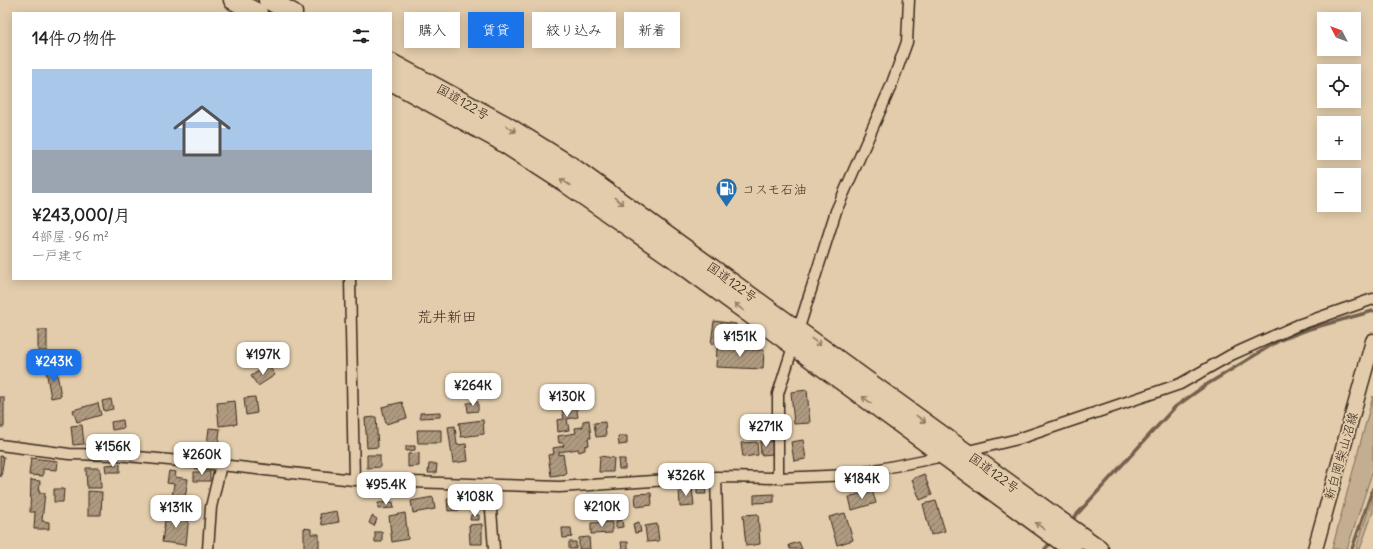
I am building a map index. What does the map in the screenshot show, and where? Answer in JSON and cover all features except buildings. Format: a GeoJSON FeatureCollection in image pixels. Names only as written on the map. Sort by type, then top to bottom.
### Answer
{"type":"FeatureCollection","features":[{"type":"Feature","properties":{"kind":"highway"},"geometry":{"type":"LineString","coordinates":[[233,0],[256,12]]}},
{"type":"Feature","properties":{"kind":"highway"},"geometry":{"type":"LineString","coordinates":[[268,0],[291,12]]}},
{"type":"Feature","properties":{"kind":"highway","name":"国道122号"},"geometry":{"type":"LineString","coordinates":[[392,64],[505,125],[571,166],[798,329],[1099,549]]}},
{"type":"Feature","properties":{"kind":"highway","name":"国道122号"},"geometry":{"type":"LineString","coordinates":[[392,82],[496,138],[564,182],[672,257],[793,347],[1072,549]]}},
{"type":"Feature","properties":{"kind":"street"},"geometry":{"type":"LineString","coordinates":[[778,478],[778,394],[836,210],[891,86],[907,42],[909,0]]}},
{"type":"Feature","properties":{"kind":"street"},"geometry":{"type":"LineString","coordinates":[[350,280],[354,480]]}},
{"type":"Feature","properties":{"kind":"street"},"geometry":{"type":"LineString","coordinates":[[0,445],[69,454],[117,455],[354,480],[559,487],[716,477],[778,478],[850,474],[965,452],[1018,439],[1180,384],[1232,355],[1298,325],[1373,299]]}},
{"type":"Feature","properties":{"kind":"street","name":"新白岡柴山沼線"},"geometry":{"type":"LineString","coordinates":[[1315,549],[1373,341]]}},
{"type":"Feature","properties":{"kind":"street"},"geometry":{"type":"LineString","coordinates":[[208,549],[211,507],[221,465]]}},
{"type":"Feature","properties":{"kind":"street"},"geometry":{"type":"LineString","coordinates":[[716,477],[718,549]]}},
{"type":"Feature","properties":{"kind":"street"},"geometry":{"type":"LineString","coordinates":[[489,484],[494,549]]}},
{"type":"Feature","properties":{"kind":"shaded area"},"geometry":{"type":"Polygon","coordinates":[[[1373,396],[1373,470],[1347,549],[1332,549],[1373,396]]]}},
{"type":"Feature","properties":{"kind":"shaded area"},"geometry":{"type":"Polygon","coordinates":[[[1373,496],[1373,512],[1360,549],[1356,549],[1373,496]]]}},
{"type":"Feature","properties":{"kind":"waterway"},"geometry":{"type":"LineString","coordinates":[[1070,522],[1175,407],[1206,385],[1280,340],[1309,329],[1373,311]]}},
{"type":"Feature","properties":{"kind":"waterway"},"geometry":{"type":"LineString","coordinates":[[1352,549],[1373,488]]}},
{"type":"Feature","properties":{"kind":"waterway"},"geometry":{"type":"LineString","coordinates":[[1045,549],[1052,541]]}},
{"type":"Feature","properties":{"kind":"place","name":"コスモ石油"},"geometry":{"type":"Point","coordinates":[727,208]}},
{"type":"Feature","properties":{"kind":"district","name":"荒井新田"},"geometry":{"type":"Point","coordinates":[447,316]}}]}
